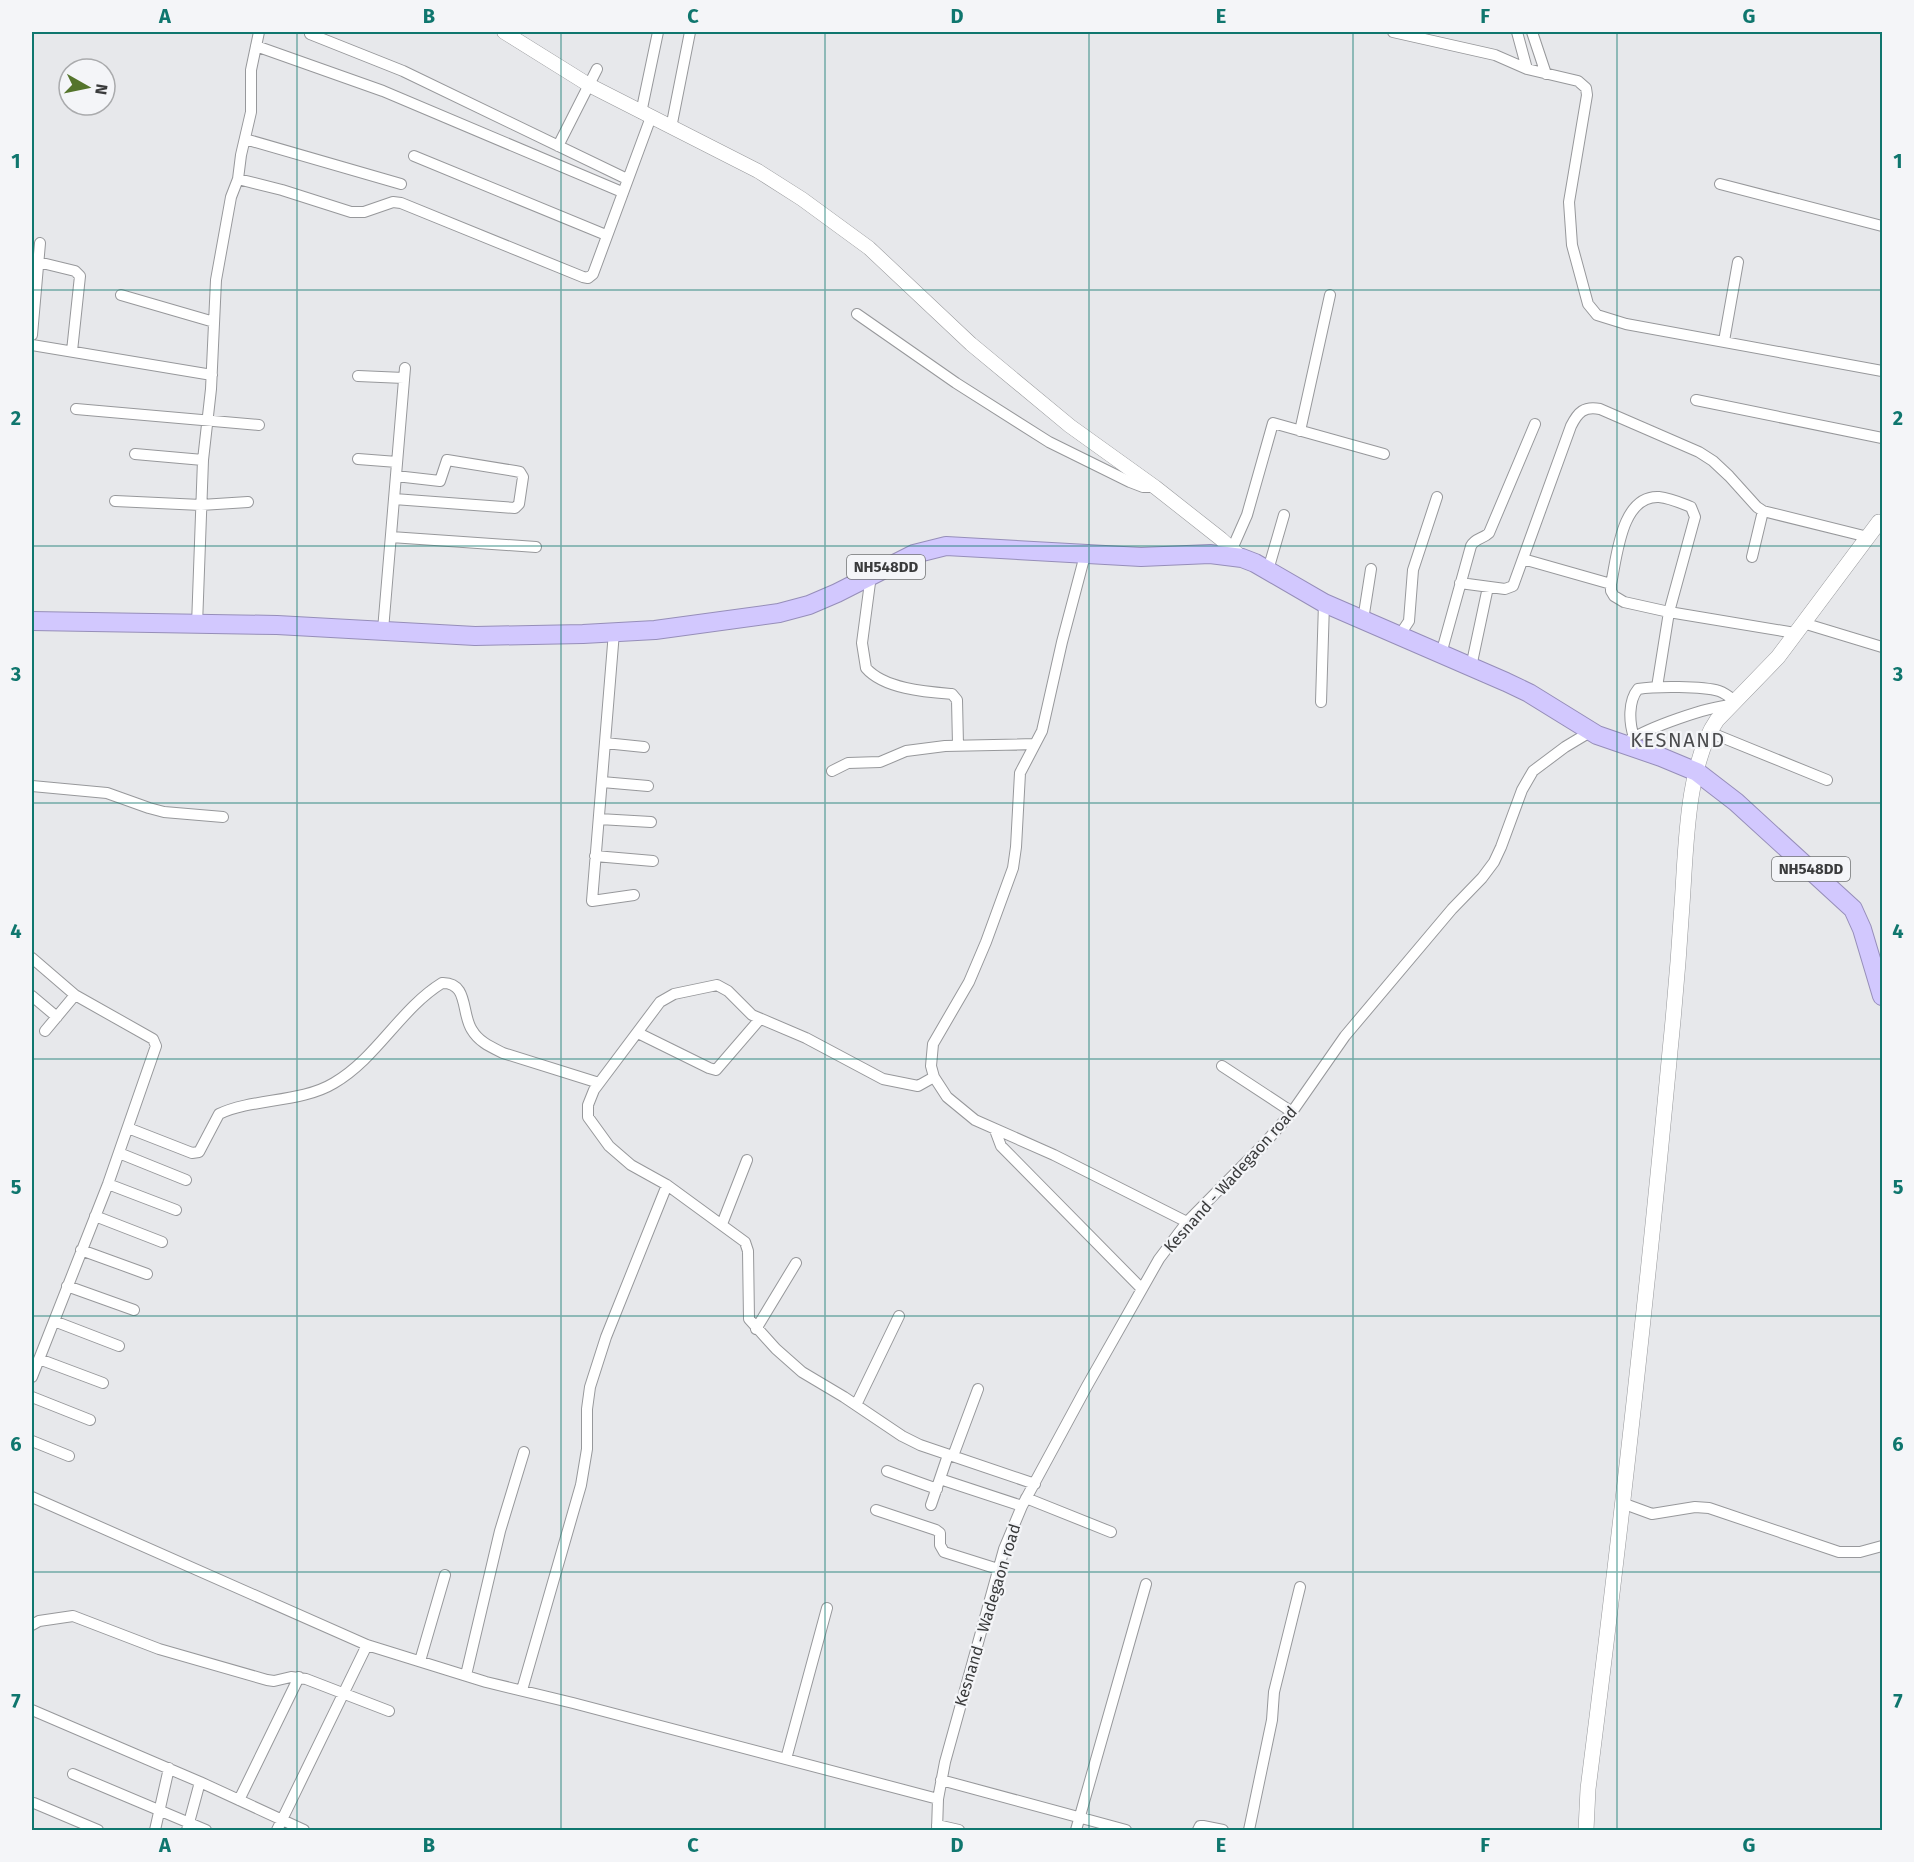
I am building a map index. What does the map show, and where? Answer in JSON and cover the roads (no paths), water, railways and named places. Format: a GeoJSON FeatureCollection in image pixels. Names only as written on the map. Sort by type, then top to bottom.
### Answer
{"type":"FeatureCollection","features":[{"type":"Feature","properties":{"kind":"highway","name":"NH548DD"},"geometry":{"type":"LineString","coordinates":[[32,621],[197,625],[277,624],[474,636],[614,632],[666,628],[779,613],[809,605],[914,554],[946,546],[1141,557],[1237,554],[1324,603],[1529,693],[1590,732],[1628,740],[1697,772],[1763,826],[1853,909],[1868,947],[1882,996]]}},
{"type":"Feature","properties":{"kind":"main road"},"geometry":{"type":"LineString","coordinates":[[1586,1830],[1588,1790],[1622,1503],[1674,1020],[1688,825],[1697,772],[1709,732],[1717,720],[1778,657],[1879,522],[1882,523]]}},
{"type":"Feature","properties":{"kind":"street"},"geometry":{"type":"LineString","coordinates":[[197,625],[203,460],[212,375],[216,280],[231,196],[238,179],[251,112],[250,78],[258,32]]}},
{"type":"Feature","properties":{"kind":"street"},"geometry":{"type":"LineString","coordinates":[[504,32],[589,85],[758,171],[802,199],[859,241],[970,344],[1070,426],[1155,487],[1237,554],[1273,423],[1384,454]]}},
{"type":"Feature","properties":{"kind":"street"},"geometry":{"type":"LineString","coordinates":[[238,179],[351,212],[364,212],[393,202],[401,203],[586,278],[591,277],[627,179],[646,115],[658,32]]}},
{"type":"Feature","properties":{"kind":"street"},"geometry":{"type":"LineString","coordinates":[[672,128],[690,32]]}},
{"type":"Feature","properties":{"kind":"street"},"geometry":{"type":"LineString","coordinates":[[1394,32],[1496,55],[1527,69],[1578,81],[1586,88],[1587,95],[1569,202],[1572,245],[1588,304],[1597,315],[1626,324],[1882,371]]}},
{"type":"Feature","properties":{"kind":"street"},"geometry":{"type":"LineString","coordinates":[[1517,32],[1527,69]]}},
{"type":"Feature","properties":{"kind":"street"},"geometry":{"type":"LineString","coordinates":[[1532,32],[1546,74]]}},
{"type":"Feature","properties":{"kind":"street"},"geometry":{"type":"LineString","coordinates":[[310,34],[403,71],[627,179]]}},
{"type":"Feature","properties":{"kind":"street"},"geometry":{"type":"LineString","coordinates":[[256,46],[383,91],[622,192]]}},
{"type":"Feature","properties":{"kind":"street"},"geometry":{"type":"LineString","coordinates":[[558,146],[597,69]]}},
{"type":"Feature","properties":{"kind":"street"},"geometry":{"type":"LineString","coordinates":[[245,139],[402,184]]}},
{"type":"Feature","properties":{"kind":"street"},"geometry":{"type":"LineString","coordinates":[[414,156],[606,235]]}},
{"type":"Feature","properties":{"kind":"street"},"geometry":{"type":"LineString","coordinates":[[1720,184],[1882,226]]}},
{"type":"Feature","properties":{"kind":"street"},"geometry":{"type":"LineString","coordinates":[[32,335],[40,243]]}},
{"type":"Feature","properties":{"kind":"street"},"geometry":{"type":"LineString","coordinates":[[38,262],[75,271],[80,276],[72,351]]}},
{"type":"Feature","properties":{"kind":"street"},"geometry":{"type":"LineString","coordinates":[[1724,341],[1737,262]]}},
{"type":"Feature","properties":{"kind":"street"},"geometry":{"type":"LineString","coordinates":[[121,295],[214,322]]}},
{"type":"Feature","properties":{"kind":"street"},"geometry":{"type":"LineString","coordinates":[[1300,431],[1330,295]]}},
{"type":"Feature","properties":{"kind":"street"},"geometry":{"type":"LineString","coordinates":[[857,314],[956,383],[1049,442],[1130,482],[1143,487],[1155,487]]}},
{"type":"Feature","properties":{"kind":"street"},"geometry":{"type":"LineString","coordinates":[[32,345],[212,375]]}},
{"type":"Feature","properties":{"kind":"street"},"geometry":{"type":"LineString","coordinates":[[358,376],[405,373],[382,630]]}},
{"type":"Feature","properties":{"kind":"street"},"geometry":{"type":"LineString","coordinates":[[1696,400],[1882,438]]}},
{"type":"Feature","properties":{"kind":"street"},"geometry":{"type":"LineString","coordinates":[[1461,583],[1505,590],[1513,586],[1571,426],[1577,414],[1587,408],[1600,409],[1699,452],[1723,469],[1763,511],[1868,537]]}},
{"type":"Feature","properties":{"kind":"street"},"geometry":{"type":"LineString","coordinates":[[76,409],[259,425]]}},
{"type":"Feature","properties":{"kind":"street"},"geometry":{"type":"LineString","coordinates":[[1441,654],[1471,546],[1476,539],[1489,533],[1535,424]]}},
{"type":"Feature","properties":{"kind":"street"},"geometry":{"type":"LineString","coordinates":[[135,454],[203,460]]}},
{"type":"Feature","properties":{"kind":"street"},"geometry":{"type":"LineString","coordinates":[[358,459],[397,462]]}},
{"type":"Feature","properties":{"kind":"street"},"geometry":{"type":"LineString","coordinates":[[394,499],[515,508],[519,504],[523,477],[520,472],[447,460],[440,481],[396,476]]}},
{"type":"Feature","properties":{"kind":"street"},"geometry":{"type":"LineString","coordinates":[[1399,636],[1409,621],[1413,570],[1437,497]]}},
{"type":"Feature","properties":{"kind":"street"},"geometry":{"type":"LineString","coordinates":[[1658,687],[1669,612],[1695,517],[1691,507],[1658,497],[1651,498],[1639,503],[1629,514],[1624,526],[1611,584],[1614,596],[1624,602],[1669,612],[1799,628],[1882,647]]}},
{"type":"Feature","properties":{"kind":"street"},"geometry":{"type":"LineString","coordinates":[[115,501],[201,505],[248,502]]}},
{"type":"Feature","properties":{"kind":"street"},"geometry":{"type":"LineString","coordinates":[[1752,557],[1763,511]]}},
{"type":"Feature","properties":{"kind":"street"},"geometry":{"type":"LineString","coordinates":[[1268,570],[1284,516]]}},
{"type":"Feature","properties":{"kind":"street"},"geometry":{"type":"LineString","coordinates":[[390,537],[536,548]]}},
{"type":"Feature","properties":{"kind":"street"},"geometry":{"type":"LineString","coordinates":[[1085,555],[1042,731],[1020,773],[1016,847],[1012,868],[973,972],[933,1044],[931,1066],[934,1077],[947,1097],[963,1111],[995,1130],[1054,1155],[1187,1222]]}},
{"type":"Feature","properties":{"kind":"street"},"geometry":{"type":"LineString","coordinates":[[1523,558],[1611,584]]}},
{"type":"Feature","properties":{"kind":"street"},"geometry":{"type":"LineString","coordinates":[[1363,620],[1371,569]]}},
{"type":"Feature","properties":{"kind":"street"},"geometry":{"type":"LineString","coordinates":[[871,575],[862,643],[866,668],[880,680],[920,691],[952,694],[957,700],[958,745]]}},
{"type":"Feature","properties":{"kind":"street"},"geometry":{"type":"LineString","coordinates":[[1471,667],[1488,587]]}},
{"type":"Feature","properties":{"kind":"street"},"geometry":{"type":"LineString","coordinates":[[1321,702],[1324,603]]}},
{"type":"Feature","properties":{"kind":"street"},"geometry":{"type":"LineString","coordinates":[[614,632],[592,901],[634,895]]}},
{"type":"Feature","properties":{"kind":"street"},"geometry":{"type":"LineString","coordinates":[[1640,688],[1712,690],[1722,693],[1733,703],[1713,708],[1628,740],[1635,691],[1640,688]]}},
{"type":"Feature","properties":{"kind":"street","name":"Kesnand - Wadegaon road"},"geometry":{"type":"LineString","coordinates":[[937,1828],[941,1780],[950,1741],[1004,1549],[1024,1502],[1168,1245],[1292,1112],[1345,1036],[1494,862],[1522,790],[1533,771],[1590,732]]}},
{"type":"Feature","properties":{"kind":"street"},"geometry":{"type":"LineString","coordinates":[[1709,732],[1827,780]]}},
{"type":"Feature","properties":{"kind":"street"},"geometry":{"type":"LineString","coordinates":[[605,743],[644,747]]}},
{"type":"Feature","properties":{"kind":"street"},"geometry":{"type":"LineString","coordinates":[[832,771],[852,762],[880,762],[906,751],[958,745],[1035,744]]}},
{"type":"Feature","properties":{"kind":"street"},"geometry":{"type":"LineString","coordinates":[[602,783],[648,786]]}},
{"type":"Feature","properties":{"kind":"street"},"geometry":{"type":"LineString","coordinates":[[32,786],[72,791],[97,791],[164,812],[223,817]]}},
{"type":"Feature","properties":{"kind":"street"},"geometry":{"type":"LineString","coordinates":[[598,819],[651,822]]}},
{"type":"Feature","properties":{"kind":"street"},"geometry":{"type":"LineString","coordinates":[[596,856],[653,861]]}},
{"type":"Feature","properties":{"kind":"street"},"geometry":{"type":"LineString","coordinates":[[32,958],[75,995],[153,1039],[156,1043],[108,1184],[32,1377]]}},
{"type":"Feature","properties":{"kind":"street"},"geometry":{"type":"LineString","coordinates":[[128,1128],[192,1153],[199,1152],[219,1114],[238,1107],[278,1101],[323,1089],[338,1081],[362,1061],[401,1018],[442,983],[457,987],[471,1029],[489,1046],[502,1053],[598,1083]]}},
{"type":"Feature","properties":{"kind":"street"},"geometry":{"type":"LineString","coordinates":[[934,1077],[918,1086],[883,1079],[806,1038],[760,1019],[747,1011],[723,987],[710,986],[665,998],[598,1083],[588,1105],[588,1117],[609,1146],[622,1159],[667,1185],[743,1239],[747,1246],[749,1315],[752,1324],[802,1372],[910,1440],[1035,1484]]}},
{"type":"Feature","properties":{"kind":"street"},"geometry":{"type":"LineString","coordinates":[[45,1031],[75,995]]}},
{"type":"Feature","properties":{"kind":"street"},"geometry":{"type":"LineString","coordinates":[[32,996],[57,1017]]}},
{"type":"Feature","properties":{"kind":"street"},"geometry":{"type":"LineString","coordinates":[[638,1033],[716,1070],[760,1019]]}},
{"type":"Feature","properties":{"kind":"street"},"geometry":{"type":"LineString","coordinates":[[1222,1066],[1292,1112]]}},
{"type":"Feature","properties":{"kind":"street"},"geometry":{"type":"LineString","coordinates":[[995,1130],[1001,1146],[1142,1290]]}},
{"type":"Feature","properties":{"kind":"street"},"geometry":{"type":"LineString","coordinates":[[119,1153],[186,1180]]}},
{"type":"Feature","properties":{"kind":"street"},"geometry":{"type":"LineString","coordinates":[[722,1224],[747,1160]]}},
{"type":"Feature","properties":{"kind":"street"},"geometry":{"type":"LineString","coordinates":[[108,1184],[176,1210]]}},
{"type":"Feature","properties":{"kind":"street"},"geometry":{"type":"LineString","coordinates":[[522,1690],[581,1485],[587,1449],[587,1409],[590,1387],[606,1337],[667,1185]]}},
{"type":"Feature","properties":{"kind":"street"},"geometry":{"type":"LineString","coordinates":[[95,1216],[162,1242]]}},
{"type":"Feature","properties":{"kind":"street"},"geometry":{"type":"LineString","coordinates":[[81,1250],[147,1274]]}},
{"type":"Feature","properties":{"kind":"street"},"geometry":{"type":"LineString","coordinates":[[756,1329],[796,1263]]}},
{"type":"Feature","properties":{"kind":"street"},"geometry":{"type":"LineString","coordinates":[[67,1286],[134,1310]]}},
{"type":"Feature","properties":{"kind":"street"},"geometry":{"type":"LineString","coordinates":[[856,1405],[899,1316]]}},
{"type":"Feature","properties":{"kind":"street"},"geometry":{"type":"LineString","coordinates":[[54,1321],[119,1346]]}},
{"type":"Feature","properties":{"kind":"street"},"geometry":{"type":"LineString","coordinates":[[39,1359],[103,1383]]}},
{"type":"Feature","properties":{"kind":"street"},"geometry":{"type":"LineString","coordinates":[[931,1505],[978,1389]]}},
{"type":"Feature","properties":{"kind":"street"},"geometry":{"type":"LineString","coordinates":[[32,1397],[90,1420]]}},
{"type":"Feature","properties":{"kind":"street"},"geometry":{"type":"LineString","coordinates":[[32,1441],[69,1456]]}},
{"type":"Feature","properties":{"kind":"street"},"geometry":{"type":"LineString","coordinates":[[466,1675],[500,1532],[524,1452]]}},
{"type":"Feature","properties":{"kind":"street"},"geometry":{"type":"LineString","coordinates":[[887,1472],[1024,1502],[1111,1532]]}},
{"type":"Feature","properties":{"kind":"street"},"geometry":{"type":"LineString","coordinates":[[32,1497],[367,1645],[466,1675],[939,1799]]}},
{"type":"Feature","properties":{"kind":"street"},"geometry":{"type":"LineString","coordinates":[[1622,1503],[1652,1514],[1695,1507],[1708,1508],[1839,1552],[1860,1552],[1882,1546]]}},
{"type":"Feature","properties":{"kind":"street"},"geometry":{"type":"LineString","coordinates":[[876,1510],[936,1530],[940,1533],[940,1548],[944,1552],[998,1569]]}},
{"type":"Feature","properties":{"kind":"street"},"geometry":{"type":"LineString","coordinates":[[420,1661],[445,1575]]}},
{"type":"Feature","properties":{"kind":"street"},"geometry":{"type":"LineString","coordinates":[[1076,1830],[1146,1584]]}},
{"type":"Feature","properties":{"kind":"street"},"geometry":{"type":"LineString","coordinates":[[1249,1830],[1272,1720],[1274,1692],[1300,1587]]}},
{"type":"Feature","properties":{"kind":"street"},"geometry":{"type":"LineString","coordinates":[[786,1759],[827,1608]]}},
{"type":"Feature","properties":{"kind":"street"},"geometry":{"type":"LineString","coordinates":[[32,1625],[39,1621],[74,1616],[159,1649],[267,1680],[299,1677],[389,1711]]}},
{"type":"Feature","properties":{"kind":"street"},"geometry":{"type":"LineString","coordinates":[[277,1830],[367,1645]]}},
{"type":"Feature","properties":{"kind":"street"},"geometry":{"type":"LineString","coordinates":[[239,1800],[299,1677]]}},
{"type":"Feature","properties":{"kind":"street"},"geometry":{"type":"LineString","coordinates":[[32,1710],[200,1782],[304,1830]]}},
{"type":"Feature","properties":{"kind":"street"},"geometry":{"type":"LineString","coordinates":[[155,1830],[168,1768]]}},
{"type":"Feature","properties":{"kind":"street"},"geometry":{"type":"LineString","coordinates":[[73,1774],[159,1810],[188,1826],[206,1830]]}},
{"type":"Feature","properties":{"kind":"street"},"geometry":{"type":"LineString","coordinates":[[941,1780],[1126,1830]]}},
{"type":"Feature","properties":{"kind":"street"},"geometry":{"type":"LineString","coordinates":[[188,1826],[200,1782]]}},
{"type":"Feature","properties":{"kind":"street"},"geometry":{"type":"LineString","coordinates":[[34,1803],[98,1830]]}},
{"type":"Feature","properties":{"kind":"street"},"geometry":{"type":"LineString","coordinates":[[1198,1830],[1200,1826],[1203,1826],[1223,1830]]}},
{"type":"Feature","properties":{"kind":"street"},"geometry":{"type":"LineString","coordinates":[[937,1828],[959,1830]]}},
{"type":"Feature","properties":{"kind":"district","name":"KESNAND"},"geometry":{"type":"Point","coordinates":[1678,740]}}]}
